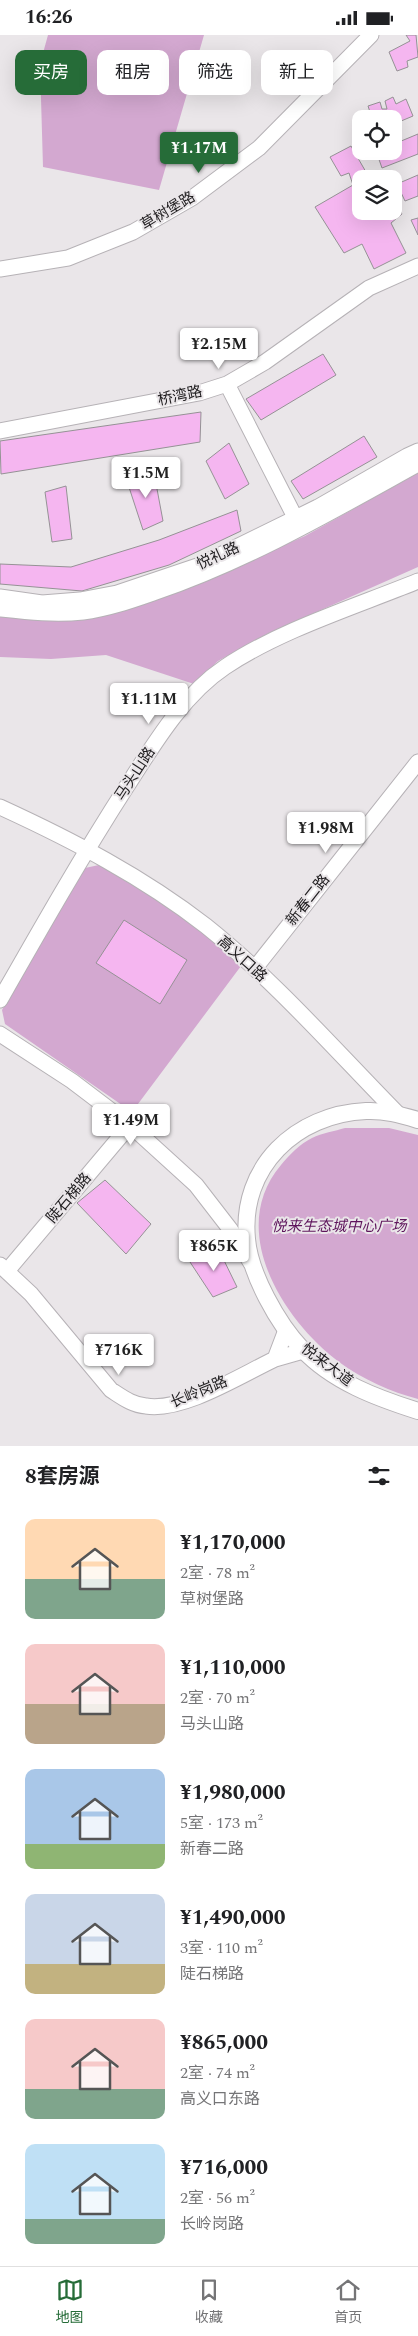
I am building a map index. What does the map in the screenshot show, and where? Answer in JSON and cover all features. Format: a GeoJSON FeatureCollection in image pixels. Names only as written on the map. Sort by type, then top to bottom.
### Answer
{"type":"FeatureCollection","features":[{"type":"Feature","properties":{"kind":"main road","name":"悦来大道"},"geometry":{"type":"LineString","coordinates":[[418,1120],[398,1114],[366,1111],[334,1116],[308,1125],[284,1143],[265,1163],[253,1186],[247,1213],[247,1240],[254,1269],[286,1330],[304,1351],[333,1373],[372,1397],[418,1411]]}},
{"type":"Feature","properties":{"kind":"street","name":"草树堡路"},"geometry":{"type":"LineString","coordinates":[[0,269],[68,258],[133,232],[192,199],[259,148],[371,35]]}},
{"type":"Feature","properties":{"kind":"street","name":"桥湾路"},"geometry":{"type":"LineString","coordinates":[[0,431],[199,393],[227,383],[265,362],[369,288],[418,266]]}},
{"type":"Feature","properties":{"kind":"street"},"geometry":{"type":"LineString","coordinates":[[227,383],[298,524]]}},
{"type":"Feature","properties":{"kind":"street","name":"悦礼路"},"geometry":{"type":"LineString","coordinates":[[0,597],[42,603],[80,600],[117,593],[200,565],[298,524],[418,451]]}},
{"type":"Feature","properties":{"kind":"street","name":"悦礼路"},"geometry":{"type":"LineString","coordinates":[[0,609],[40,613],[83,612],[121,604],[204,576],[298,524],[418,463]]}},
{"type":"Feature","properties":{"kind":"street","name":"马头山路"},"geometry":{"type":"LineString","coordinates":[[0,1000],[87,849],[159,737],[194,694],[224,667],[273,640],[418,581]]}},
{"type":"Feature","properties":{"kind":"street","name":"新春二路"},"geometry":{"type":"LineString","coordinates":[[255,969],[417,764]]}},
{"type":"Feature","properties":{"kind":"street","name":"高义口路"},"geometry":{"type":"LineString","coordinates":[[0,807],[87,849],[205,926],[255,969],[398,1114]]}},
{"type":"Feature","properties":{"kind":"street"},"geometry":{"type":"LineString","coordinates":[[0,1033],[72,1081],[130,1125],[196,1185],[230,1229],[254,1269]]}},
{"type":"Feature","properties":{"kind":"street","name":"陡石梯路"},"geometry":{"type":"LineString","coordinates":[[4,1268],[130,1125]]}},
{"type":"Feature","properties":{"kind":"street","name":"长岭岗路"},"geometry":{"type":"LineString","coordinates":[[4,1268],[31,1294],[111,1390],[128,1401],[145,1406],[162,1407],[183,1403],[275,1359],[304,1351]]}},
{"type":"Feature","properties":{"kind":"street"},"geometry":{"type":"LineString","coordinates":[[275,1359],[286,1330]]}},
{"type":"Feature","properties":{"kind":"green space"},"geometry":{"type":"Polygon","coordinates":[[[48,35],[204,35],[200,50],[179,50],[179,95],[187,95],[159,190],[43,167],[41,95],[87,95],[87,50],[44,50],[48,35]]]}},
{"type":"Feature","properties":{"kind":"green space"},"geometry":{"type":"Polygon","coordinates":[[[418,473],[418,567],[267,634],[218,661],[194,684],[106,655],[51,659],[0,657],[0,612],[208,579],[305,536],[418,473]]]}},
{"type":"Feature","properties":{"kind":"green space"},"geometry":{"type":"Polygon","coordinates":[[[99,865],[149,895],[201,931],[241,966],[132,1112],[5,1024],[2,1010],[85,868],[99,865]]]}},
{"type":"Feature","properties":{"kind":"green space","name":"悦来生态城中心广场"},"geometry":{"type":"Polygon","coordinates":[[[345,1128],[389,1128],[418,1135],[418,1399],[387,1389],[367,1379],[339,1362],[318,1344],[299,1323],[282,1298],[268,1272],[260,1245],[259,1217],[265,1190],[281,1165],[308,1140],[345,1128]]]}},
{"type":"Feature","properties":{"kind":"building"},"geometry":{"type":"Polygon","coordinates":[[[406,35],[416,35],[418,57],[407,61],[408,67],[397,71],[389,52],[410,41],[406,35]]]}},
{"type":"Feature","properties":{"kind":"building"},"geometry":{"type":"Polygon","coordinates":[[[393,97],[396,104],[406,99],[413,116],[402,121],[402,110],[369,110],[368,106],[380,102],[382,109],[387,109],[385,101],[393,97]]]}},
{"type":"Feature","properties":{"kind":"building"},"geometry":{"type":"Polygon","coordinates":[[[418,134],[418,154],[382,168],[379,160],[402,160],[402,141],[418,134]]]}},
{"type":"Feature","properties":{"kind":"building"},"geometry":{"type":"Polygon","coordinates":[[[351,146],[352,160],[359,160],[365,170],[352,170],[352,182],[349,173],[341,176],[330,157],[351,146]]]}},
{"type":"Feature","properties":{"kind":"building"},"geometry":{"type":"Polygon","coordinates":[[[418,175],[418,196],[405,201],[402,195],[402,182],[418,175]]]}},
{"type":"Feature","properties":{"kind":"building"},"geometry":{"type":"Polygon","coordinates":[[[352,186],[352,220],[395,220],[391,223],[406,253],[374,269],[362,244],[344,253],[315,207],[352,186]]]}},
{"type":"Feature","properties":{"kind":"building"},"geometry":{"type":"Polygon","coordinates":[[[418,218],[418,235],[411,220],[418,218]]]}},
{"type":"Feature","properties":{"kind":"building"},"geometry":{"type":"Polygon","coordinates":[[[323,354],[336,375],[261,420],[246,399],[323,354]]]}},
{"type":"Feature","properties":{"kind":"building"},"geometry":{"type":"Polygon","coordinates":[[[201,412],[200,442],[1,474],[0,441],[201,412]]]}},
{"type":"Feature","properties":{"kind":"building"},"geometry":{"type":"Polygon","coordinates":[[[364,436],[377,457],[303,499],[291,481],[364,436]]]}},
{"type":"Feature","properties":{"kind":"building"},"geometry":{"type":"Polygon","coordinates":[[[229,443],[249,484],[225,499],[206,461],[229,443]]]}},
{"type":"Feature","properties":{"kind":"building"},"geometry":{"type":"Polygon","coordinates":[[[154,473],[163,521],[143,530],[125,475],[154,473]]]}},
{"type":"Feature","properties":{"kind":"building"},"geometry":{"type":"Polygon","coordinates":[[[66,486],[72,539],[52,542],[45,492],[66,486]]]}},
{"type":"Feature","properties":{"kind":"building"},"geometry":{"type":"Polygon","coordinates":[[[237,510],[241,531],[169,565],[82,591],[0,584],[0,564],[71,567],[159,540],[237,510]]]}},
{"type":"Feature","properties":{"kind":"building"},"geometry":{"type":"Polygon","coordinates":[[[124,920],[187,960],[160,1004],[96,963],[124,920]]]}},
{"type":"Feature","properties":{"kind":"building"},"geometry":{"type":"Polygon","coordinates":[[[105,1180],[151,1224],[126,1254],[77,1203],[105,1180]]]}},
{"type":"Feature","properties":{"kind":"building"},"geometry":{"type":"Polygon","coordinates":[[[217,1246],[237,1287],[213,1297],[190,1262],[217,1246]]]}}]}
